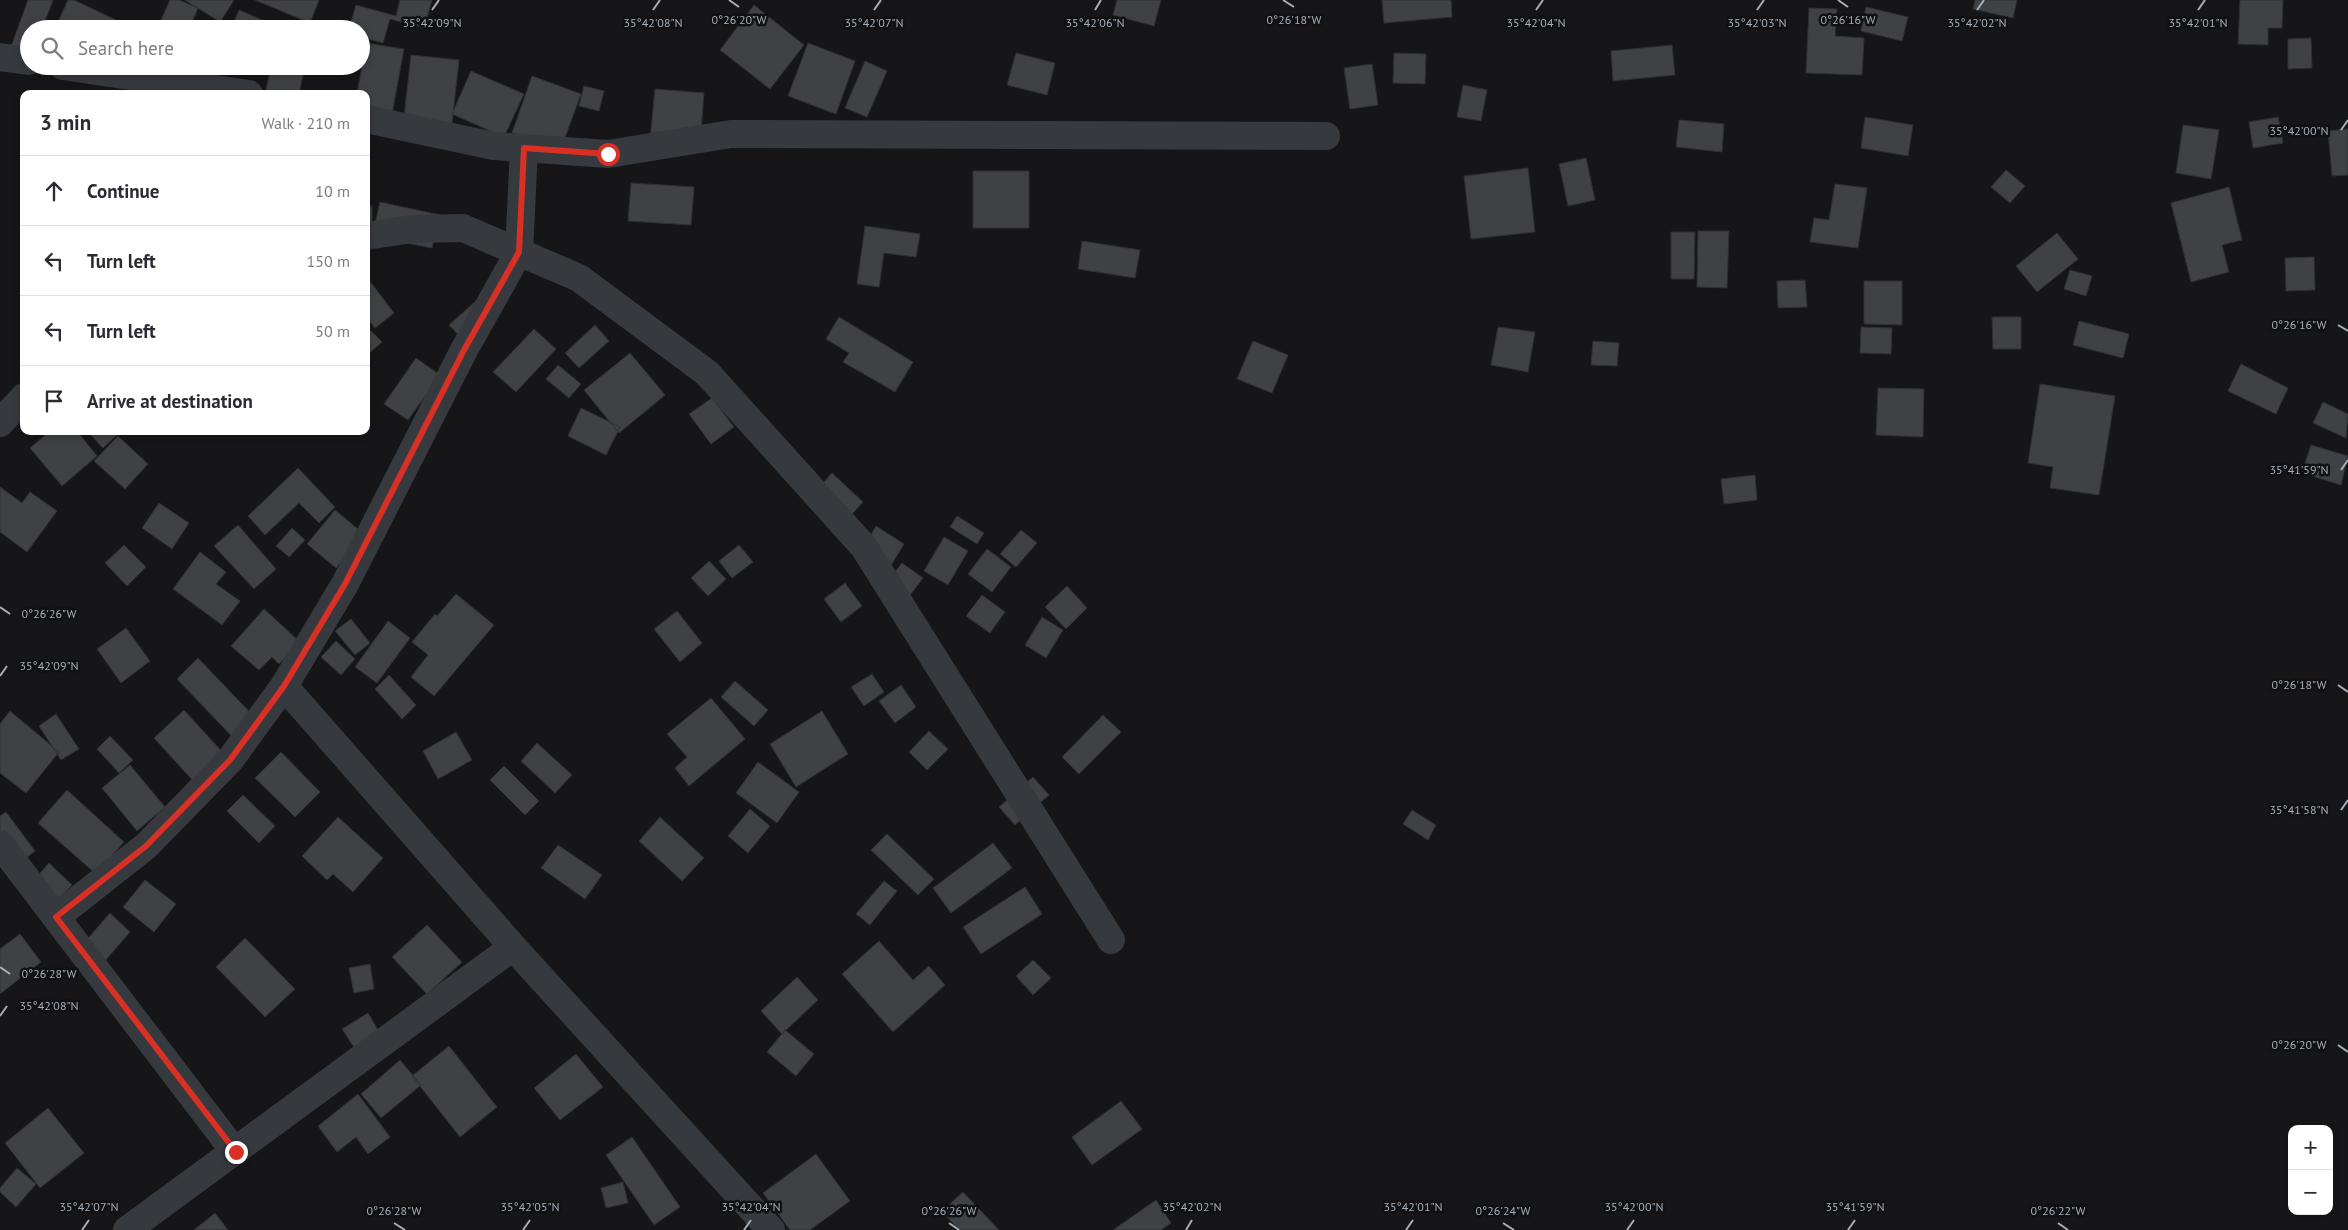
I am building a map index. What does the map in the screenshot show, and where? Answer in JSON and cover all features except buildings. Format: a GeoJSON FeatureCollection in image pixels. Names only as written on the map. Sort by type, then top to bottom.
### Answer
{"type":"FeatureCollection","features":[{"type":"Feature","properties":{"kind":"street"},"geometry":{"type":"LineString","coordinates":[[0,58],[20,61]]}},
{"type":"Feature","properties":{"kind":"street"},"geometry":{"type":"LineString","coordinates":[[122,75],[222,90]]}},
{"type":"Feature","properties":{"kind":"street"},"geometry":{"type":"LineString","coordinates":[[370,120],[494,146],[608,154],[731,134],[1326,136]]}},
{"type":"Feature","properties":{"kind":"street"},"geometry":{"type":"LineString","coordinates":[[56,917],[146,846],[230,760],[284,686],[345,584],[464,350],[519,252],[524,148]]}},
{"type":"Feature","properties":{"kind":"street"},"geometry":{"type":"LineString","coordinates":[[370,235],[413,229],[463,228],[579,278],[707,373],[864,547],[1111,940]]}},
{"type":"Feature","properties":{"kind":"street"},"geometry":{"type":"LineString","coordinates":[[0,423],[20,401]]}},
{"type":"Feature","properties":{"kind":"street"},"geometry":{"type":"LineString","coordinates":[[284,686],[513,947],[771,1230]]}},
{"type":"Feature","properties":{"kind":"street"},"geometry":{"type":"LineString","coordinates":[[0,844],[236,1152]]}},
{"type":"Feature","properties":{"kind":"street"},"geometry":{"type":"LineString","coordinates":[[126,1230],[236,1152],[513,947]]}},
{"type":"Feature","properties":{"kind":"route"},"geometry":{"type":"LineString","coordinates":[[236,1152],[56,917],[146,846],[230,760],[284,686],[345,584],[464,350],[519,252],[524,148],[608,154]]}}]}
